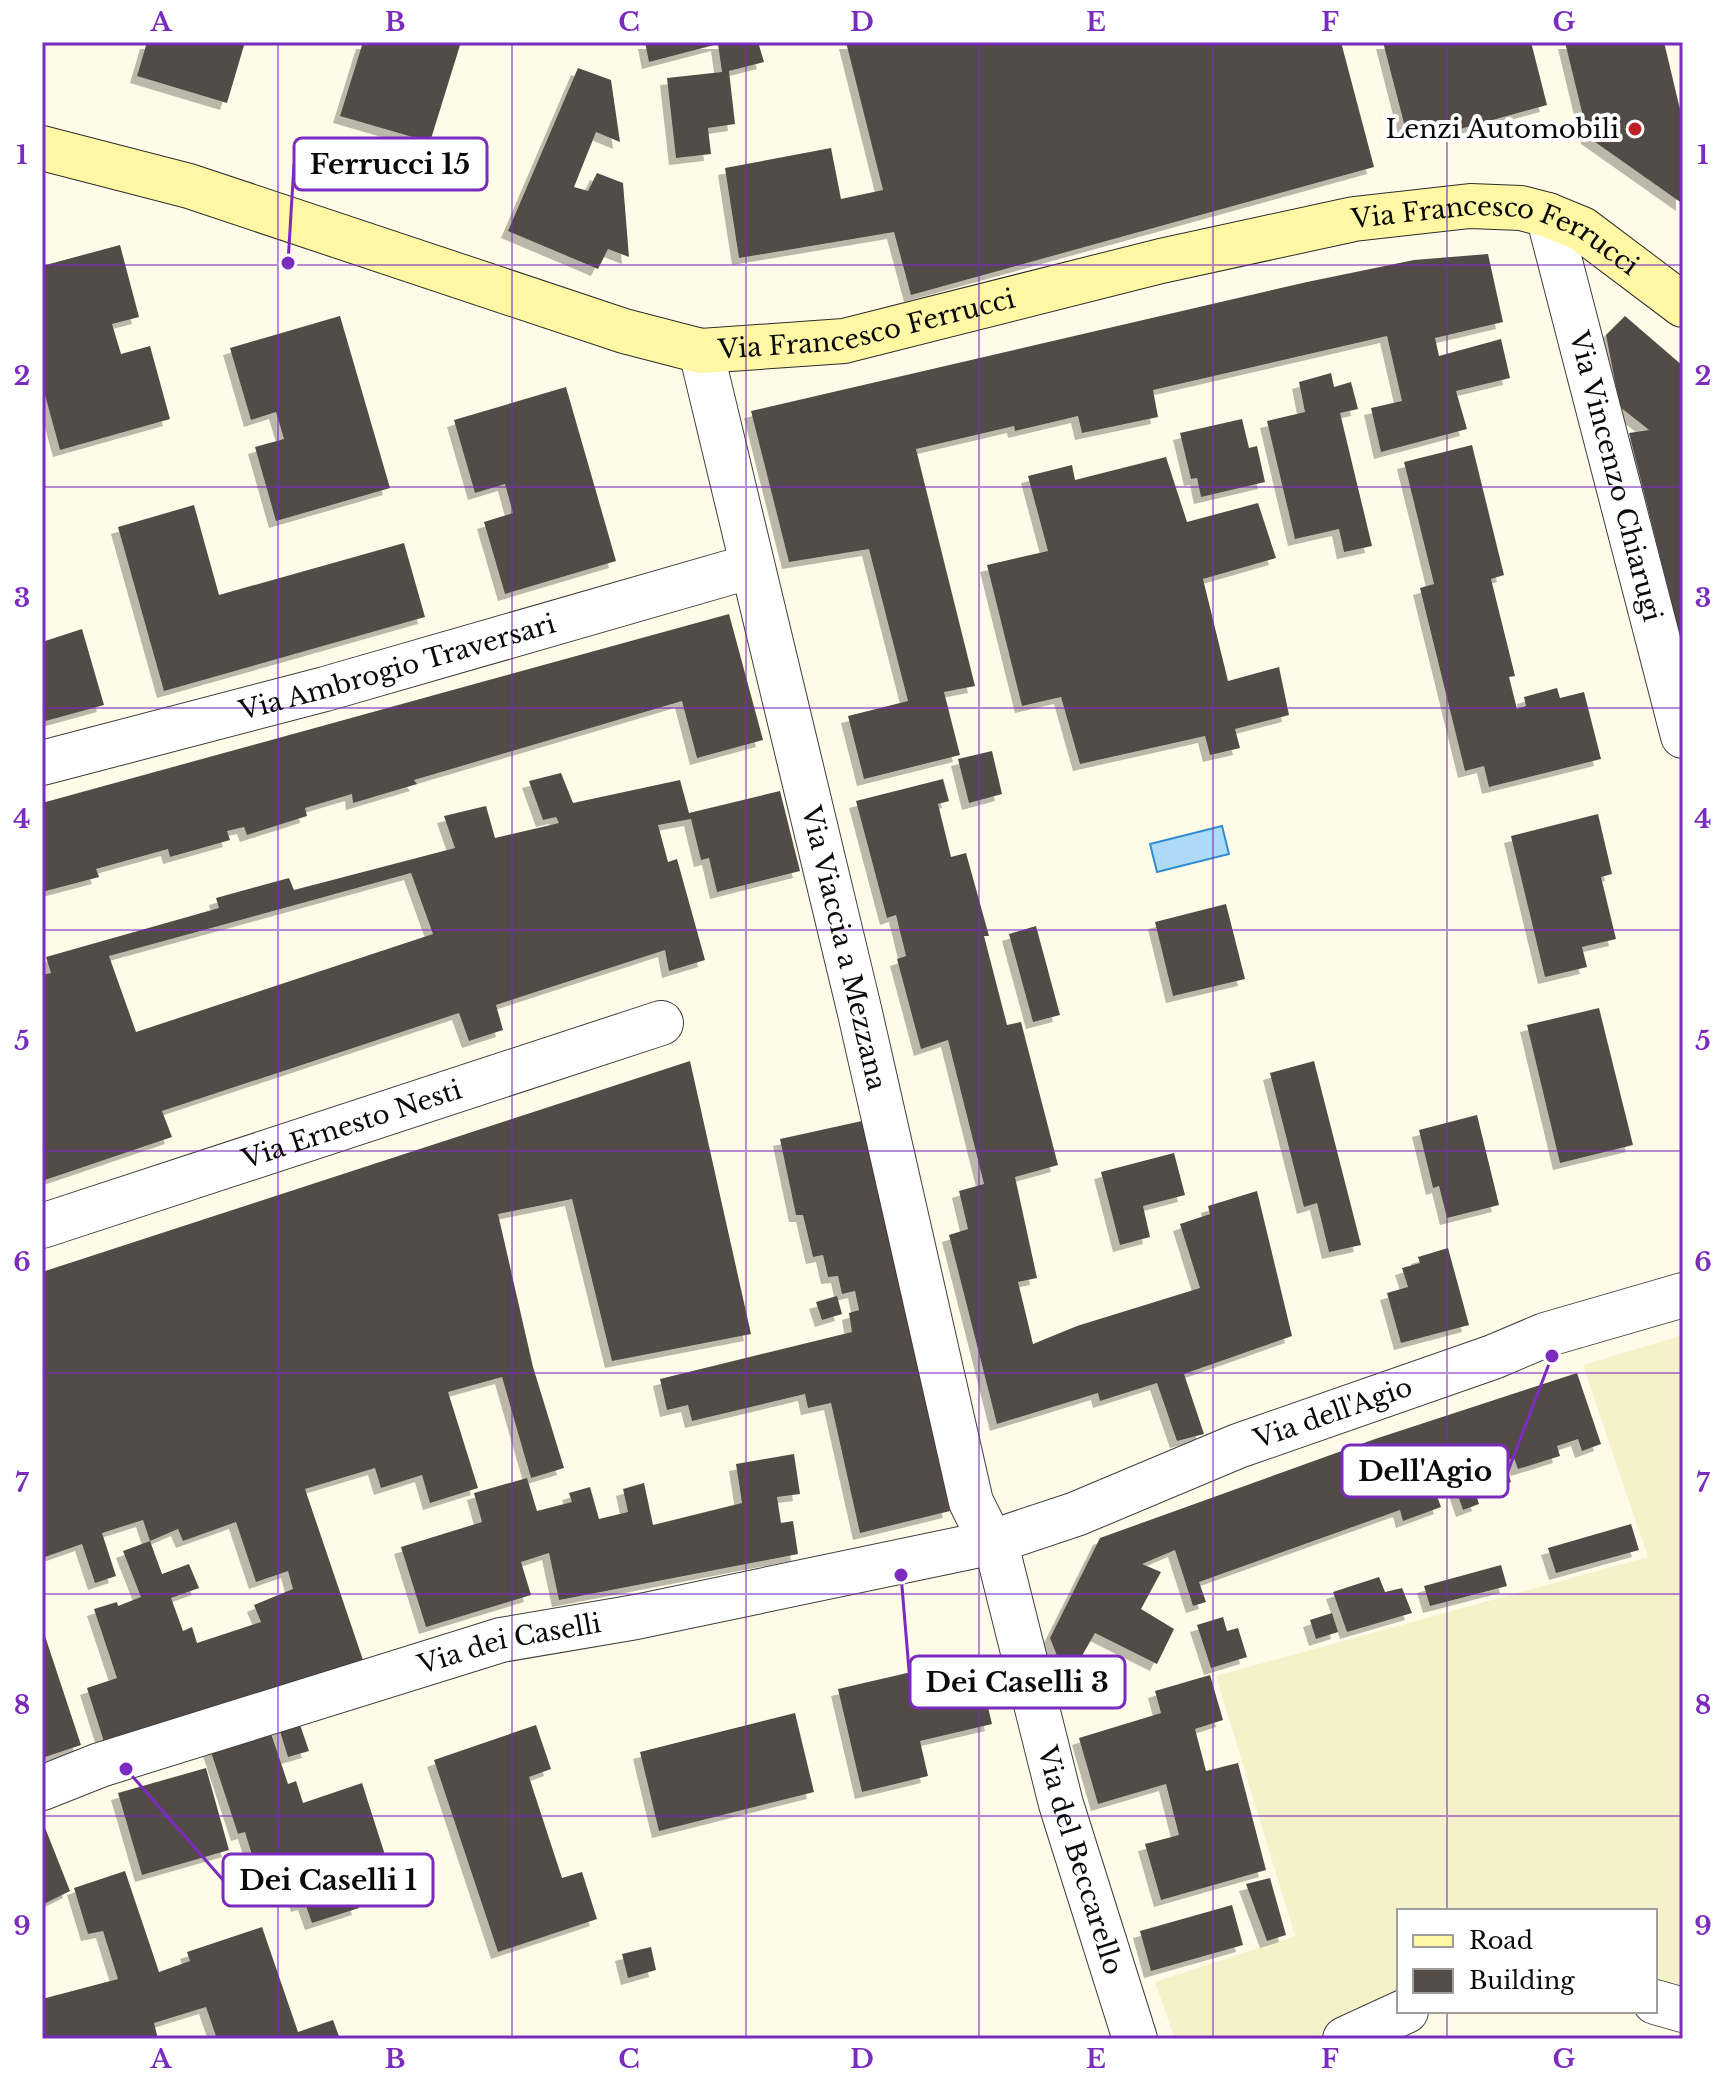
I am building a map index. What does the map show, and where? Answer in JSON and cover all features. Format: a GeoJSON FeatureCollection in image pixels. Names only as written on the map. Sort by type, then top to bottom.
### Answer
{"type":"FeatureCollection","features":[{"type":"Feature","properties":{"kind":"street","name":"Via Francesco Ferrucci"},"geometry":{"type":"LineString","coordinates":[[42,148],[189,186],[624,331],[701,351],[844,341],[1161,261],[1354,219],[1470,206],[1521,208],[1582,229],[1617,251],[1683,305]]}},
{"type":"Feature","properties":{"kind":"street","name":"Via Vincenzo Chiarugi"},"geometry":{"type":"LineString","coordinates":[[1548,215],[1683,736]]}},
{"type":"Feature","properties":{"kind":"street","name":"Via Viaccia a Mezzana"},"geometry":{"type":"LineString","coordinates":[[701,351],[864,1029],[971,1502],[989,1543]]}},
{"type":"Feature","properties":{"kind":"street","name":"Via Ambrogio Traversari"},"geometry":{"type":"LineString","coordinates":[[42,763],[325,689],[752,566]]}},
{"type":"Feature","properties":{"kind":"street","name":"Via Ernesto Nesti"},"geometry":{"type":"LineString","coordinates":[[42,1226],[661,1023]]}},
{"type":"Feature","properties":{"kind":"street","name":"Via dell'Agio"},"geometry":{"type":"LineString","coordinates":[[989,1543],[1076,1514],[1238,1446],[1493,1357],[1545,1335],[1683,1295]]}},
{"type":"Feature","properties":{"kind":"street","name":"Via dei Caselli"},"geometry":{"type":"LineString","coordinates":[[42,1788],[100,1765],[501,1640],[636,1617],[989,1543]]}},
{"type":"Feature","properties":{"kind":"street","name":"Via del Beccarello"},"geometry":{"type":"LineString","coordinates":[[989,1543],[1000,1560],[1061,1804],[1135,2039]]}},
{"type":"Feature","properties":{"kind":"street"},"geometry":{"type":"LineString","coordinates":[[1657,2003],[1683,2010]]}},
{"type":"Feature","properties":{"kind":"street"},"geometry":{"type":"LineString","coordinates":[[1345,2039],[1402,2013]]}},
{"type":"Feature","properties":{"kind":"shaded area"},"geometry":{"type":"Polygon","coordinates":[[[1683,1335],[1683,1992],[1657,1983],[1657,1909],[1397,1909],[1397,1997],[1383,2000],[1312,2039],[1175,2039],[1155,1982],[1295,1936],[1216,1676],[1648,1557],[1583,1365],[1683,1335]]]}},
{"type":"Feature","properties":{"kind":"water"},"geometry":{"type":"Polygon","coordinates":[[[1222,826],[1229,854],[1157,872],[1150,844],[1222,826]]]}},
{"type":"Feature","properties":{"kind":"building"},"geometry":{"type":"Polygon","coordinates":[[[147,42],[245,42],[227,103],[137,76],[147,42]]]}},
{"type":"Feature","properties":{"kind":"building"},"geometry":{"type":"Polygon","coordinates":[[[363,42],[461,42],[430,142],[340,116],[363,42]]]}},
{"type":"Feature","properties":{"kind":"building"},"geometry":{"type":"Polygon","coordinates":[[[645,42],[758,42],[764,62],[729,71],[735,124],[708,128],[711,154],[676,158],[667,78],[722,72],[718,44],[649,62],[645,42]]]}},
{"type":"Feature","properties":{"kind":"building"},"geometry":{"type":"Polygon","coordinates":[[[846,42],[1341,42],[1374,167],[911,295],[894,232],[739,258],[725,168],[831,148],[841,199],[883,190],[846,42]]]}},
{"type":"Feature","properties":{"kind":"building"},"geometry":{"type":"Polygon","coordinates":[[[1383,42],[1531,42],[1547,105],[1453,131],[1450,120],[1406,131],[1383,42]]]}},
{"type":"Feature","properties":{"kind":"building","name":"Lenzi Automobili"},"geometry":{"type":"Polygon","coordinates":[[[1565,42],[1664,42],[1683,122],[1683,204],[1588,137],[1565,42]]]}},
{"type":"Feature","properties":{"kind":"building"},"geometry":{"type":"Polygon","coordinates":[[[578,68],[611,80],[620,142],[596,132],[574,187],[588,191],[597,173],[623,183],[629,257],[608,249],[598,269],[508,231],[578,68]]]}},
{"type":"Feature","properties":{"kind":"building"},"geometry":{"type":"Polygon","coordinates":[[[120,245],[139,317],[112,324],[121,354],[150,346],[170,419],[60,450],[42,384],[42,266],[120,245]]]}},
{"type":"Feature","properties":{"kind":"building"},"geometry":{"type":"Polygon","coordinates":[[[1488,254],[1503,322],[1435,338],[1439,356],[1501,339],[1510,378],[1456,391],[1467,429],[1381,452],[1371,408],[1402,401],[1387,336],[1153,390],[1158,417],[1082,433],[1078,416],[1015,431],[1014,426],[916,449],[975,686],[944,692],[960,755],[864,779],[848,716],[908,701],[869,549],[789,562],[751,411],[1307,282],[1414,260],[1488,254]]]}},
{"type":"Feature","properties":{"kind":"building"},"geometry":{"type":"Polygon","coordinates":[[[340,316],[390,488],[276,521],[255,447],[284,439],[276,412],[251,420],[230,348],[340,316]]]}},
{"type":"Feature","properties":{"kind":"building"},"geometry":{"type":"Polygon","coordinates":[[[1625,316],[1683,366],[1683,648],[1629,433],[1649,430],[1620,407],[1606,335],[1625,316]]]}},
{"type":"Feature","properties":{"kind":"building"},"geometry":{"type":"Polygon","coordinates":[[[1331,373],[1334,387],[1351,382],[1358,409],[1340,413],[1372,546],[1344,552],[1339,529],[1295,539],[1267,421],[1305,412],[1299,382],[1331,373]]]}},
{"type":"Feature","properties":{"kind":"building"},"geometry":{"type":"Polygon","coordinates":[[[566,387],[616,561],[505,594],[484,522],[513,513],[505,484],[475,493],[454,420],[566,387]]]}},
{"type":"Feature","properties":{"kind":"building"},"geometry":{"type":"Polygon","coordinates":[[[1242,419],[1249,448],[1257,446],[1265,482],[1201,497],[1197,478],[1191,479],[1180,433],[1242,419]]]}},
{"type":"Feature","properties":{"kind":"building"},"geometry":{"type":"Polygon","coordinates":[[[1472,445],[1504,575],[1491,579],[1515,676],[1509,677],[1517,709],[1526,706],[1524,697],[1557,688],[1560,698],[1584,692],[1601,759],[1489,787],[1484,766],[1465,771],[1420,588],[1434,584],[1404,462],[1472,445]]]}},
{"type":"Feature","properties":{"kind":"building"},"geometry":{"type":"Polygon","coordinates":[[[1166,457],[1187,522],[1258,503],[1276,558],[1203,579],[1228,681],[1279,667],[1289,715],[1235,729],[1240,748],[1210,755],[1205,736],[1080,764],[1061,697],[1022,706],[987,565],[1048,551],[1028,476],[1072,465],[1075,480],[1166,457]]]}},
{"type":"Feature","properties":{"kind":"building"},"geometry":{"type":"Polygon","coordinates":[[[194,505],[219,595],[404,543],[425,617],[164,691],[118,527],[194,505]]]}},
{"type":"Feature","properties":{"kind":"building"},"geometry":{"type":"Polygon","coordinates":[[[729,614],[763,740],[697,758],[682,701],[414,780],[417,784],[353,803],[352,794],[305,808],[307,816],[247,835],[244,827],[227,831],[230,840],[170,857],[168,849],[96,869],[99,877],[42,892],[42,803],[729,614]]]}},
{"type":"Feature","properties":{"kind":"building"},"geometry":{"type":"Polygon","coordinates":[[[82,629],[104,705],[42,722],[42,642],[82,629]]]}},
{"type":"Feature","properties":{"kind":"building"},"geometry":{"type":"Polygon","coordinates":[[[992,751],[1002,794],[969,803],[958,759],[992,751]]]}},
{"type":"Feature","properties":{"kind":"building"},"geometry":{"type":"Polygon","coordinates":[[[561,773],[573,803],[680,780],[689,813],[780,791],[800,871],[717,892],[709,858],[701,860],[691,819],[658,825],[668,862],[677,859],[705,960],[669,971],[665,950],[496,1005],[503,1030],[469,1041],[459,1013],[162,1111],[172,1137],[42,1181],[42,975],[51,973],[46,957],[219,908],[216,898],[289,878],[294,890],[455,848],[444,816],[486,806],[495,838],[559,823],[556,817],[543,820],[529,781],[561,773]],[[411,873],[109,956],[136,1032],[433,934],[411,873]]]}},
{"type":"Feature","properties":{"kind":"building"},"geometry":{"type":"Polygon","coordinates":[[[943,779],[949,801],[938,804],[951,857],[966,853],[989,936],[984,936],[1007,1025],[1021,1022],[1058,1165],[1015,1177],[1037,1278],[1018,1282],[1033,1344],[1077,1326],[1200,1288],[1180,1224],[1210,1214],[1208,1206],[1257,1191],[1292,1336],[1184,1374],[1204,1434],[1177,1441],[1157,1383],[1100,1401],[1098,1393],[997,1424],[949,1235],[968,1229],[959,1191],[984,1184],[948,1040],[921,1049],[897,959],[906,956],[896,915],[887,918],[856,801],[943,779]]]}},
{"type":"Feature","properties":{"kind":"building"},"geometry":{"type":"Polygon","coordinates":[[[1598,814],[1612,874],[1601,877],[1616,939],[1582,947],[1587,967],[1545,977],[1511,836],[1598,814]]]}},
{"type":"Feature","properties":{"kind":"building"},"geometry":{"type":"Polygon","coordinates":[[[1226,904],[1245,979],[1173,996],[1155,922],[1226,904]]]}},
{"type":"Feature","properties":{"kind":"building"},"geometry":{"type":"Polygon","coordinates":[[[1036,926],[1060,1015],[1033,1022],[1009,934],[1036,926]]]}},
{"type":"Feature","properties":{"kind":"building"},"geometry":{"type":"Polygon","coordinates":[[[1599,1008],[1633,1145],[1560,1163],[1527,1025],[1599,1008]]]}},
{"type":"Feature","properties":{"kind":"building"},"geometry":{"type":"Polygon","coordinates":[[[690,1061],[751,1334],[612,1361],[572,1199],[498,1214],[533,1367],[564,1468],[531,1478],[502,1377],[448,1392],[478,1488],[430,1503],[422,1475],[381,1488],[375,1468],[305,1489],[364,1663],[106,1748],[87,1688],[117,1678],[94,1609],[117,1602],[118,1606],[141,1597],[123,1551],[150,1541],[143,1520],[102,1533],[116,1576],[95,1583],[82,1544],[42,1558],[42,1272],[690,1061]],[[236,1522],[183,1541],[178,1529],[150,1541],[162,1574],[189,1564],[199,1588],[171,1598],[183,1631],[192,1627],[197,1643],[261,1622],[254,1605],[293,1589],[288,1571],[256,1582],[236,1522]]]}},
{"type":"Feature","properties":{"kind":"building"},"geometry":{"type":"Polygon","coordinates":[[[1314,1061],[1361,1245],[1329,1252],[1317,1203],[1304,1207],[1270,1073],[1314,1061]]]}},
{"type":"Feature","properties":{"kind":"building"},"geometry":{"type":"Polygon","coordinates":[[[1477,1115],[1499,1205],[1447,1218],[1439,1186],[1433,1188],[1419,1130],[1477,1115]]]}},
{"type":"Feature","properties":{"kind":"building"},"geometry":{"type":"Polygon","coordinates":[[[862,1121],[950,1511],[860,1533],[831,1403],[808,1408],[805,1394],[692,1421],[688,1405],[667,1410],[660,1379],[852,1332],[849,1313],[859,1310],[855,1291],[842,1294],[838,1276],[828,1277],[823,1255],[813,1257],[803,1215],[796,1215],[780,1139],[862,1121]]]}},
{"type":"Feature","properties":{"kind":"building"},"geometry":{"type":"Polygon","coordinates":[[[1174,1153],[1185,1195],[1143,1206],[1150,1237],[1120,1245],[1101,1172],[1174,1153]]]}},
{"type":"Feature","properties":{"kind":"building"},"geometry":{"type":"Polygon","coordinates":[[[1448,1248],[1469,1325],[1401,1343],[1387,1293],[1408,1287],[1402,1268],[1420,1263],[1418,1257],[1448,1248]]]}},
{"type":"Feature","properties":{"kind":"building"},"geometry":{"type":"Polygon","coordinates":[[[837,1296],[842,1314],[822,1320],[816,1302],[837,1296]]]}},
{"type":"Feature","properties":{"kind":"building"},"geometry":{"type":"Polygon","coordinates":[[[1577,1373],[1601,1444],[1582,1451],[1578,1439],[1557,1446],[1560,1456],[1518,1469],[1514,1458],[1504,1461],[1511,1482],[1476,1495],[1479,1504],[1463,1510],[1453,1481],[1434,1488],[1441,1507],[1403,1521],[1400,1510],[1199,1582],[1206,1602],[1193,1606],[1175,1550],[1142,1564],[1161,1572],[1141,1609],[1174,1629],[1157,1664],[1095,1633],[1079,1661],[1061,1666],[1050,1638],[1100,1538],[1375,1439],[1577,1373]]]}},
{"type":"Feature","properties":{"kind":"building"},"geometry":{"type":"Polygon","coordinates":[[[794,1454],[800,1494],[777,1497],[781,1523],[793,1521],[798,1554],[559,1600],[549,1553],[521,1562],[531,1595],[426,1627],[401,1547],[482,1522],[474,1493],[527,1478],[537,1511],[572,1502],[569,1493],[590,1487],[599,1519],[628,1512],[623,1489],[644,1483],[653,1525],[742,1503],[736,1464],[794,1454]]]}},
{"type":"Feature","properties":{"kind":"building"},"geometry":{"type":"Polygon","coordinates":[[[1631,1524],[1639,1550],[1556,1573],[1548,1548],[1631,1524]]]}},
{"type":"Feature","properties":{"kind":"building"},"geometry":{"type":"Polygon","coordinates":[[[1501,1565],[1507,1586],[1430,1606],[1424,1586],[1501,1565]]]}},
{"type":"Feature","properties":{"kind":"building"},"geometry":{"type":"Polygon","coordinates":[[[1379,1577],[1385,1592],[1402,1588],[1412,1613],[1347,1632],[1333,1592],[1379,1577]]]}},
{"type":"Feature","properties":{"kind":"building"},"geometry":{"type":"Polygon","coordinates":[[[1332,1613],[1338,1632],[1316,1639],[1310,1620],[1332,1613]]]}},
{"type":"Feature","properties":{"kind":"building"},"geometry":{"type":"Polygon","coordinates":[[[1223,1617],[1227,1631],[1238,1628],[1247,1657],[1211,1668],[1197,1625],[1223,1617]]]}},
{"type":"Feature","properties":{"kind":"building"},"geometry":{"type":"Polygon","coordinates":[[[42,1627],[81,1745],[42,1758],[42,1627]]]}},
{"type":"Feature","properties":{"kind":"building"},"geometry":{"type":"Polygon","coordinates":[[[976,1657],[992,1724],[920,1741],[928,1776],[862,1792],[838,1689],[976,1657]]]}},
{"type":"Feature","properties":{"kind":"building"},"geometry":{"type":"Polygon","coordinates":[[[1210,1675],[1223,1720],[1195,1729],[1206,1771],[1238,1763],[1266,1870],[1161,1900],[1145,1844],[1179,1835],[1166,1784],[1098,1804],[1079,1738],[1161,1713],[1155,1691],[1210,1675]]]}},
{"type":"Feature","properties":{"kind":"building"},"geometry":{"type":"Polygon","coordinates":[[[795,1713],[814,1792],[659,1831],[640,1752],[795,1713]]]}},
{"type":"Feature","properties":{"kind":"building"},"geometry":{"type":"Polygon","coordinates":[[[298,1719],[309,1751],[288,1757],[278,1725],[298,1719]]]}},
{"type":"Feature","properties":{"kind":"building"},"geometry":{"type":"Polygon","coordinates":[[[536,1725],[551,1769],[529,1777],[562,1878],[582,1872],[597,1919],[498,1952],[434,1760],[536,1725]]]}},
{"type":"Feature","properties":{"kind":"building"},"geometry":{"type":"Polygon","coordinates":[[[269,1727],[288,1784],[296,1781],[303,1803],[362,1783],[385,1855],[346,1868],[359,1908],[312,1923],[305,1903],[298,1905],[291,1881],[257,1892],[246,1857],[252,1855],[245,1832],[238,1834],[209,1746],[269,1727]]]}},
{"type":"Feature","properties":{"kind":"building"},"geometry":{"type":"Polygon","coordinates":[[[206,1768],[229,1850],[142,1875],[118,1793],[206,1768]]]}},
{"type":"Feature","properties":{"kind":"building"},"geometry":{"type":"Polygon","coordinates":[[[42,1820],[70,1891],[42,1905],[42,1820]]]}},
{"type":"Feature","properties":{"kind":"building"},"geometry":{"type":"Polygon","coordinates":[[[125,1871],[159,1972],[190,1961],[187,1952],[262,1927],[298,2032],[333,2020],[340,2039],[217,2039],[206,2007],[154,2023],[158,2039],[42,2039],[42,1999],[118,1979],[103,1931],[88,1934],[74,1888],[125,1871]]]}},
{"type":"Feature","properties":{"kind":"building"},"geometry":{"type":"Polygon","coordinates":[[[1270,1878],[1286,1935],[1267,1941],[1246,1884],[1270,1878]]]}},
{"type":"Feature","properties":{"kind":"building"},"geometry":{"type":"Polygon","coordinates":[[[1232,1905],[1243,1945],[1151,1971],[1140,1931],[1232,1905]]]}},
{"type":"Feature","properties":{"kind":"building"},"geometry":{"type":"Polygon","coordinates":[[[651,1947],[656,1970],[628,1978],[622,1954],[651,1947]]]}},
{"type":"Feature","properties":{"kind":"place","name":"Lenzi Automobili"},"geometry":{"type":"Point","coordinates":[1635,129]}},
{"type":"Feature","properties":{"kind":"place","name":"Ferrucci 15"},"geometry":{"type":"Point","coordinates":[288,263]}},
{"type":"Feature","properties":{"kind":"place","name":"Dell'Agio"},"geometry":{"type":"Point","coordinates":[1552,1356]}},
{"type":"Feature","properties":{"kind":"place","name":"Dei Caselli 3"},"geometry":{"type":"Point","coordinates":[901,1575]}},
{"type":"Feature","properties":{"kind":"place","name":"Dei Caselli 1"},"geometry":{"type":"Point","coordinates":[126,1769]}}]}
